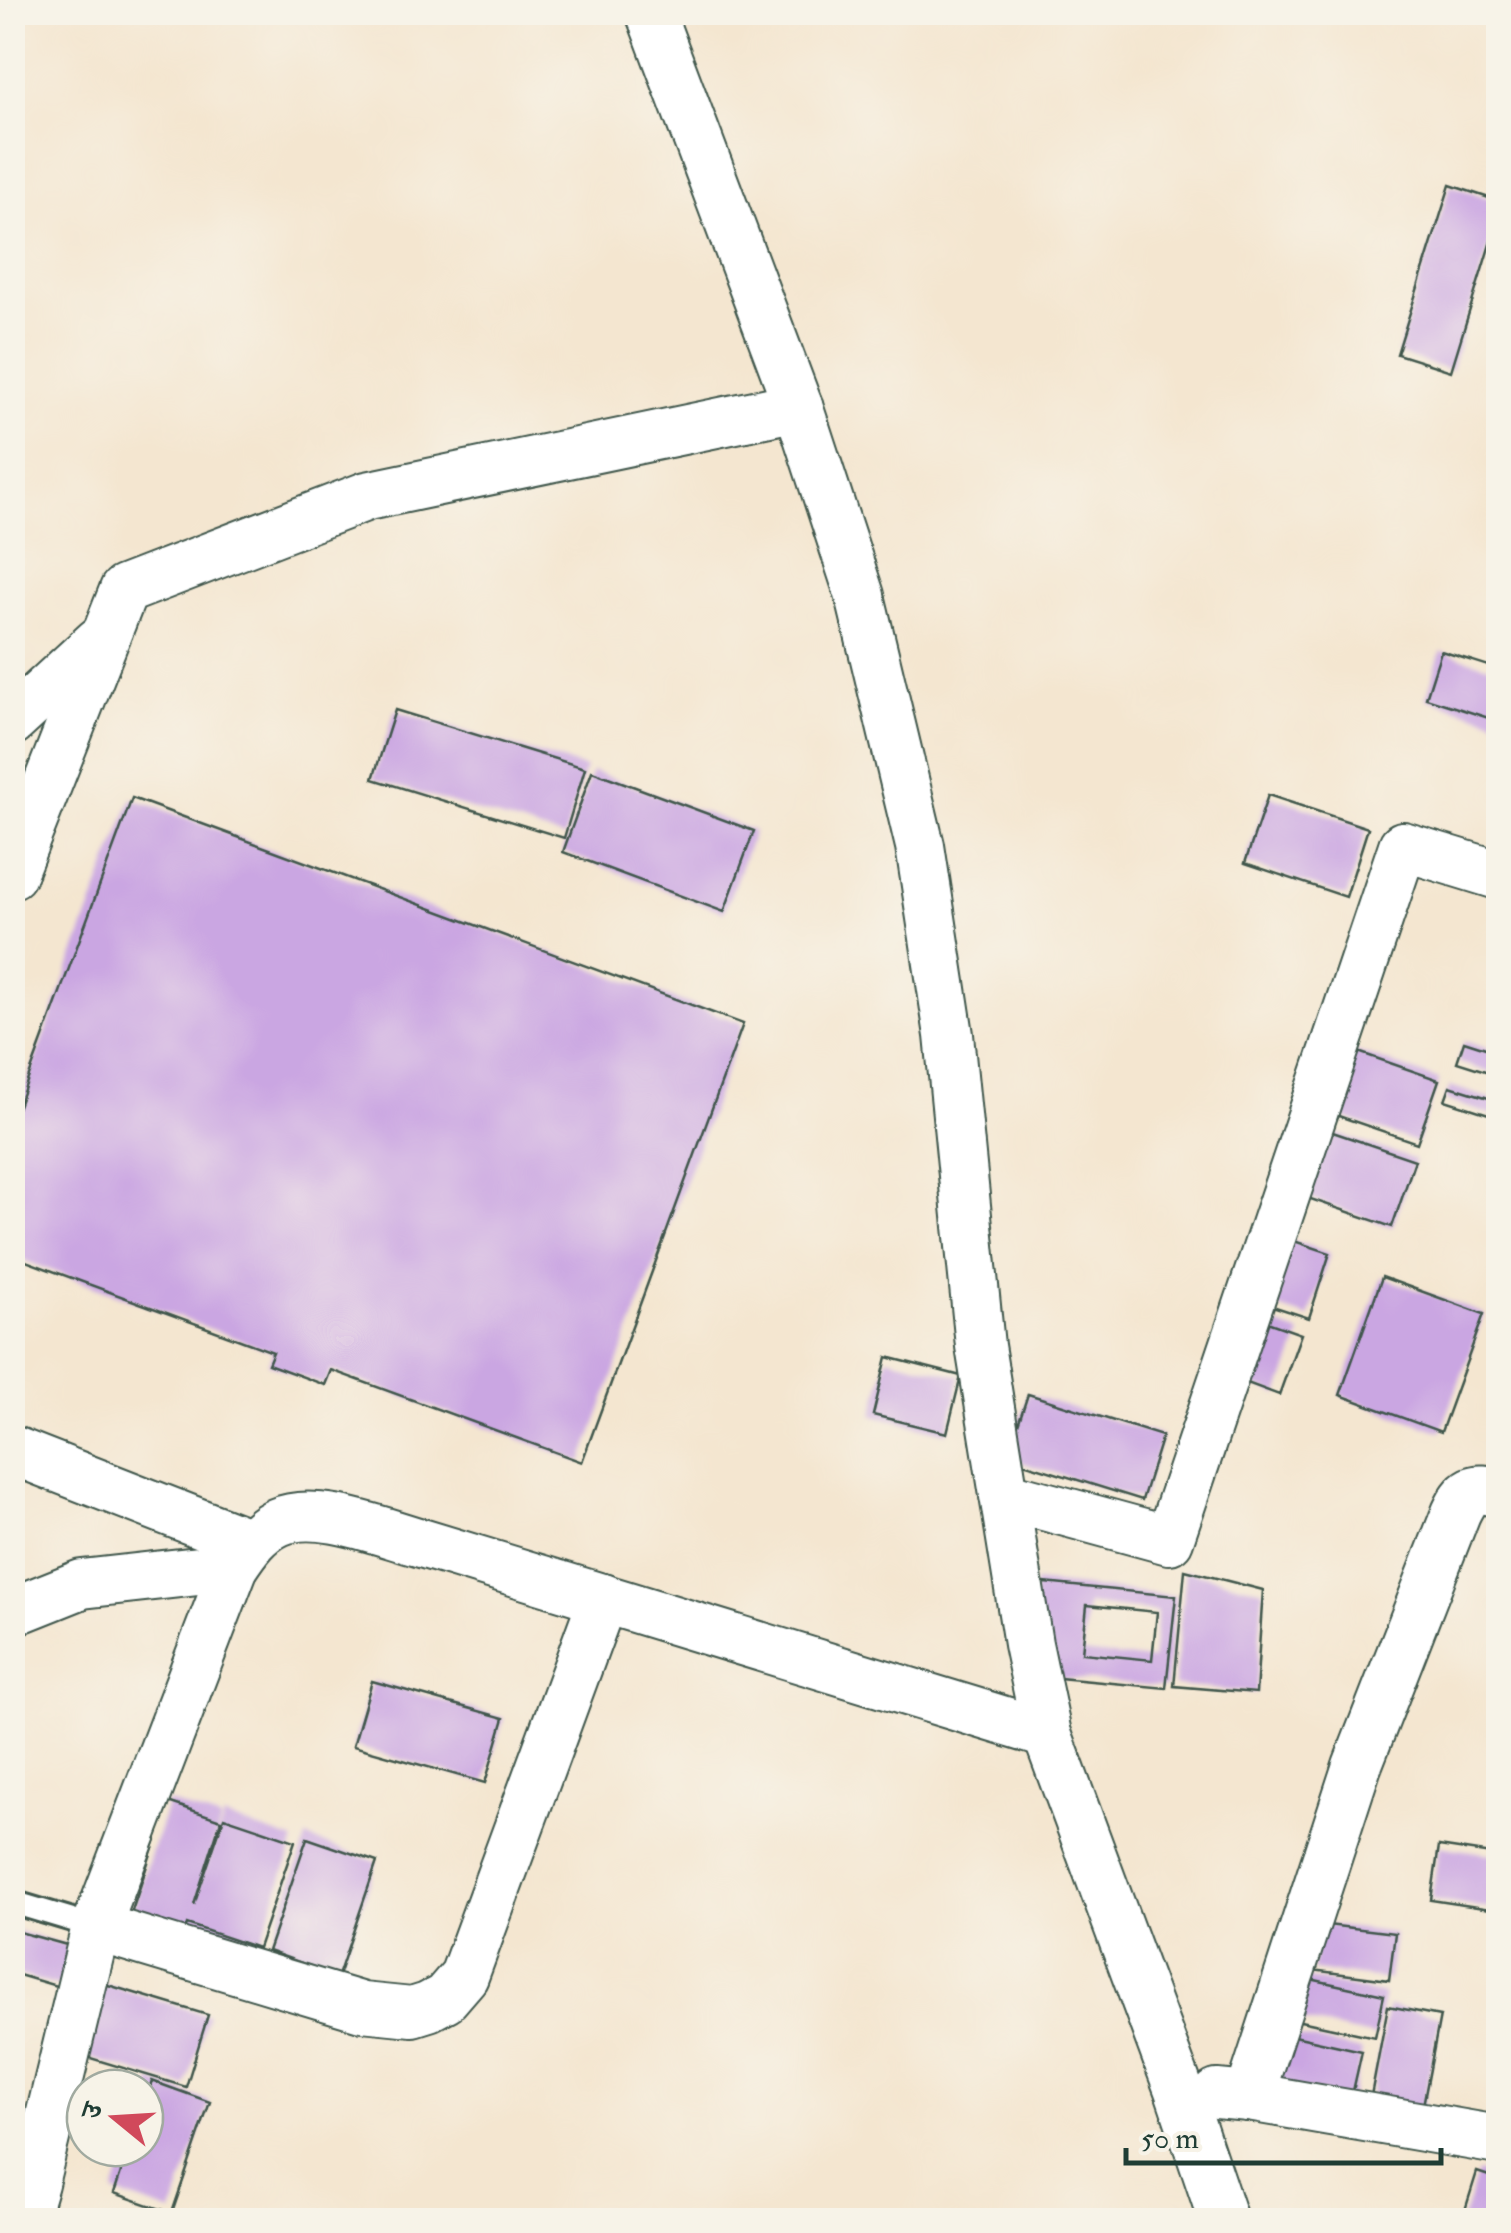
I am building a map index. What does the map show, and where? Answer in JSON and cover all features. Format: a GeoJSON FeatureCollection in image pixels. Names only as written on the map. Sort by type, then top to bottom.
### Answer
{"type":"FeatureCollection","features":[{"type":"Feature","properties":{"kind":"street"},"geometry":{"type":"LineString","coordinates":[[650,12],[798,406],[860,596],[920,846],[949,1035],[980,1346],[1046,1734],[1224,2220]]}},
{"type":"Feature","properties":{"kind":"street"},"geometry":{"type":"LineString","coordinates":[[12,874],[124,590],[368,496],[798,406]]}},
{"type":"Feature","properties":{"kind":"street"},"geometry":{"type":"LineString","coordinates":[[12,721],[107,634]]}},
{"type":"Feature","properties":{"kind":"street"},"geometry":{"type":"LineString","coordinates":[[1004,1495],[1169,1540],[1402,846],[1498,875]]}},
{"type":"Feature","properties":{"kind":"street"},"geometry":{"type":"LineString","coordinates":[[12,1450],[242,1555]]}},
{"type":"Feature","properties":{"kind":"street"},"geometry":{"type":"LineString","coordinates":[[1248,2097],[1356,1766],[1456,1513],[1472,1491],[1484,1488],[1498,1493]]}},
{"type":"Feature","properties":{"kind":"street"},"geometry":{"type":"LineString","coordinates":[[23,2220],[96,1927],[242,1555],[280,1520],[313,1515],[418,1542],[1046,1734]]}},
{"type":"Feature","properties":{"kind":"street"},"geometry":{"type":"LineString","coordinates":[[12,1612],[82,1584],[242,1555]]}},
{"type":"Feature","properties":{"kind":"street"},"geometry":{"type":"LineString","coordinates":[[96,1927],[362,2007],[412,2012],[445,1998],[464,1976],[603,1598]]}},
{"type":"Feature","properties":{"kind":"street"},"geometry":{"type":"LineString","coordinates":[[1179,2090],[1248,2097],[1498,2140]]}},
{"type":"Feature","properties":{"kind":"lane"},"geometry":{"type":"LineString","coordinates":[[12,1902],[96,1927]]}},
{"type":"Feature","properties":{"kind":"building"},"geometry":{"type":"Polygon","coordinates":[[[1450,185],[1498,201],[1498,218],[1451,371],[1397,354],[1450,185]]]}},
{"type":"Feature","properties":{"kind":"building"},"geometry":{"type":"Polygon","coordinates":[[[1441,651],[1498,669],[1498,721],[1426,698],[1441,651]]]}},
{"type":"Feature","properties":{"kind":"building"},"geometry":{"type":"Polygon","coordinates":[[[395,710],[585,768],[564,838],[373,779],[395,710]]]}},
{"type":"Feature","properties":{"kind":"building"},"geometry":{"type":"Polygon","coordinates":[[[592,771],[754,831],[724,912],[563,852],[592,771]]]}},
{"type":"Feature","properties":{"kind":"building"},"geometry":{"type":"Polygon","coordinates":[[[1268,795],[1368,828],[1346,897],[1245,863],[1268,795]]]}},
{"type":"Feature","properties":{"kind":"building"},"geometry":{"type":"Polygon","coordinates":[[[132,798],[743,1024],[582,1462],[331,1370],[325,1385],[268,1364],[273,1352],[12,1256],[12,1122],[132,798]]]}},
{"type":"Feature","properties":{"kind":"building"},"geometry":{"type":"Polygon","coordinates":[[[1464,1041],[1498,1052],[1498,1075],[1457,1062],[1464,1041]]]}},
{"type":"Feature","properties":{"kind":"building"},"geometry":{"type":"Polygon","coordinates":[[[1341,1046],[1439,1080],[1417,1143],[1318,1109],[1341,1046]]]}},
{"type":"Feature","properties":{"kind":"building"},"geometry":{"type":"Polygon","coordinates":[[[1450,1086],[1498,1101],[1498,1117],[1445,1100],[1450,1086]]]}},
{"type":"Feature","properties":{"kind":"building"},"geometry":{"type":"Polygon","coordinates":[[[1315,1126],[1415,1160],[1392,1227],[1293,1193],[1315,1126]]]}},
{"type":"Feature","properties":{"kind":"building"},"geometry":{"type":"Polygon","coordinates":[[[1279,1236],[1330,1253],[1309,1318],[1257,1301],[1279,1236]]]}},
{"type":"Feature","properties":{"kind":"building"},"geometry":{"type":"Polygon","coordinates":[[[1382,1277],[1484,1314],[1441,1432],[1340,1395],[1382,1277]]]}},
{"type":"Feature","properties":{"kind":"building"},"geometry":{"type":"Polygon","coordinates":[[[1253,1317],[1301,1334],[1279,1395],[1231,1377],[1253,1317]]]}},
{"type":"Feature","properties":{"kind":"building"},"geometry":{"type":"Polygon","coordinates":[[[887,1357],[961,1376],[947,1433],[873,1415],[887,1357]]]}},
{"type":"Feature","properties":{"kind":"building"},"geometry":{"type":"Polygon","coordinates":[[[1028,1394],[1162,1436],[1142,1500],[1007,1458],[1028,1394]]]}},
{"type":"Feature","properties":{"kind":"building"},"geometry":{"type":"Polygon","coordinates":[[[1185,1570],[1263,1590],[1256,1693],[1174,1686],[1185,1570]]]}},
{"type":"Feature","properties":{"kind":"building"},"geometry":{"type":"Polygon","coordinates":[[[1034,1582],[1176,1596],[1166,1688],[1038,1676],[1034,1582]],[[1087,1605],[1082,1653],[1152,1660],[1157,1612],[1087,1605]]]}},
{"type":"Feature","properties":{"kind":"building"},"geometry":{"type":"Polygon","coordinates":[[[372,1681],[504,1718],[485,1783],[353,1746],[372,1681]]]}},
{"type":"Feature","properties":{"kind":"building"},"geometry":{"type":"Polygon","coordinates":[[[168,1802],[221,1820],[194,1905],[224,1817],[295,1841],[258,1948],[187,1924],[181,1941],[128,1923],[168,1802]]]}},
{"type":"Feature","properties":{"kind":"building"},"geometry":{"type":"Polygon","coordinates":[[[307,1838],[377,1862],[338,1976],[268,1951],[307,1838]]]}},
{"type":"Feature","properties":{"kind":"building"},"geometry":{"type":"Polygon","coordinates":[[[1439,1846],[1498,1855],[1497,1910],[1431,1900],[1439,1846]]]}},
{"type":"Feature","properties":{"kind":"building"},"geometry":{"type":"Polygon","coordinates":[[[1319,1924],[1395,1933],[1389,1980],[1312,1970],[1319,1924]]]}},
{"type":"Feature","properties":{"kind":"building"},"geometry":{"type":"Polygon","coordinates":[[[12,1930],[74,1947],[63,1988],[12,1973],[12,1930]]]}},
{"type":"Feature","properties":{"kind":"building"},"geometry":{"type":"Polygon","coordinates":[[[1301,1977],[1384,1995],[1375,2037],[1291,2019],[1301,1977]]]}},
{"type":"Feature","properties":{"kind":"building"},"geometry":{"type":"Polygon","coordinates":[[[98,1982],[208,2015],[186,2087],[165,2081],[165,2068],[123,2068],[77,2054],[98,1982]]]}},
{"type":"Feature","properties":{"kind":"building"},"geometry":{"type":"Polygon","coordinates":[[[1388,2006],[1440,2016],[1422,2111],[1370,2101],[1388,2006]]]}},
{"type":"Feature","properties":{"kind":"building"},"geometry":{"type":"Polygon","coordinates":[[[1276,2032],[1362,2051],[1351,2100],[1265,2081],[1276,2032]]]}},
{"type":"Feature","properties":{"kind":"building"},"geometry":{"type":"Polygon","coordinates":[[[165,2086],[210,2102],[172,2213],[114,2193],[122,2168],[165,2168],[165,2086]]]}},
{"type":"Feature","properties":{"kind":"building"},"geometry":{"type":"Polygon","coordinates":[[[1477,2172],[1498,2179],[1498,2220],[1462,2220],[1477,2172]]]}}]}
